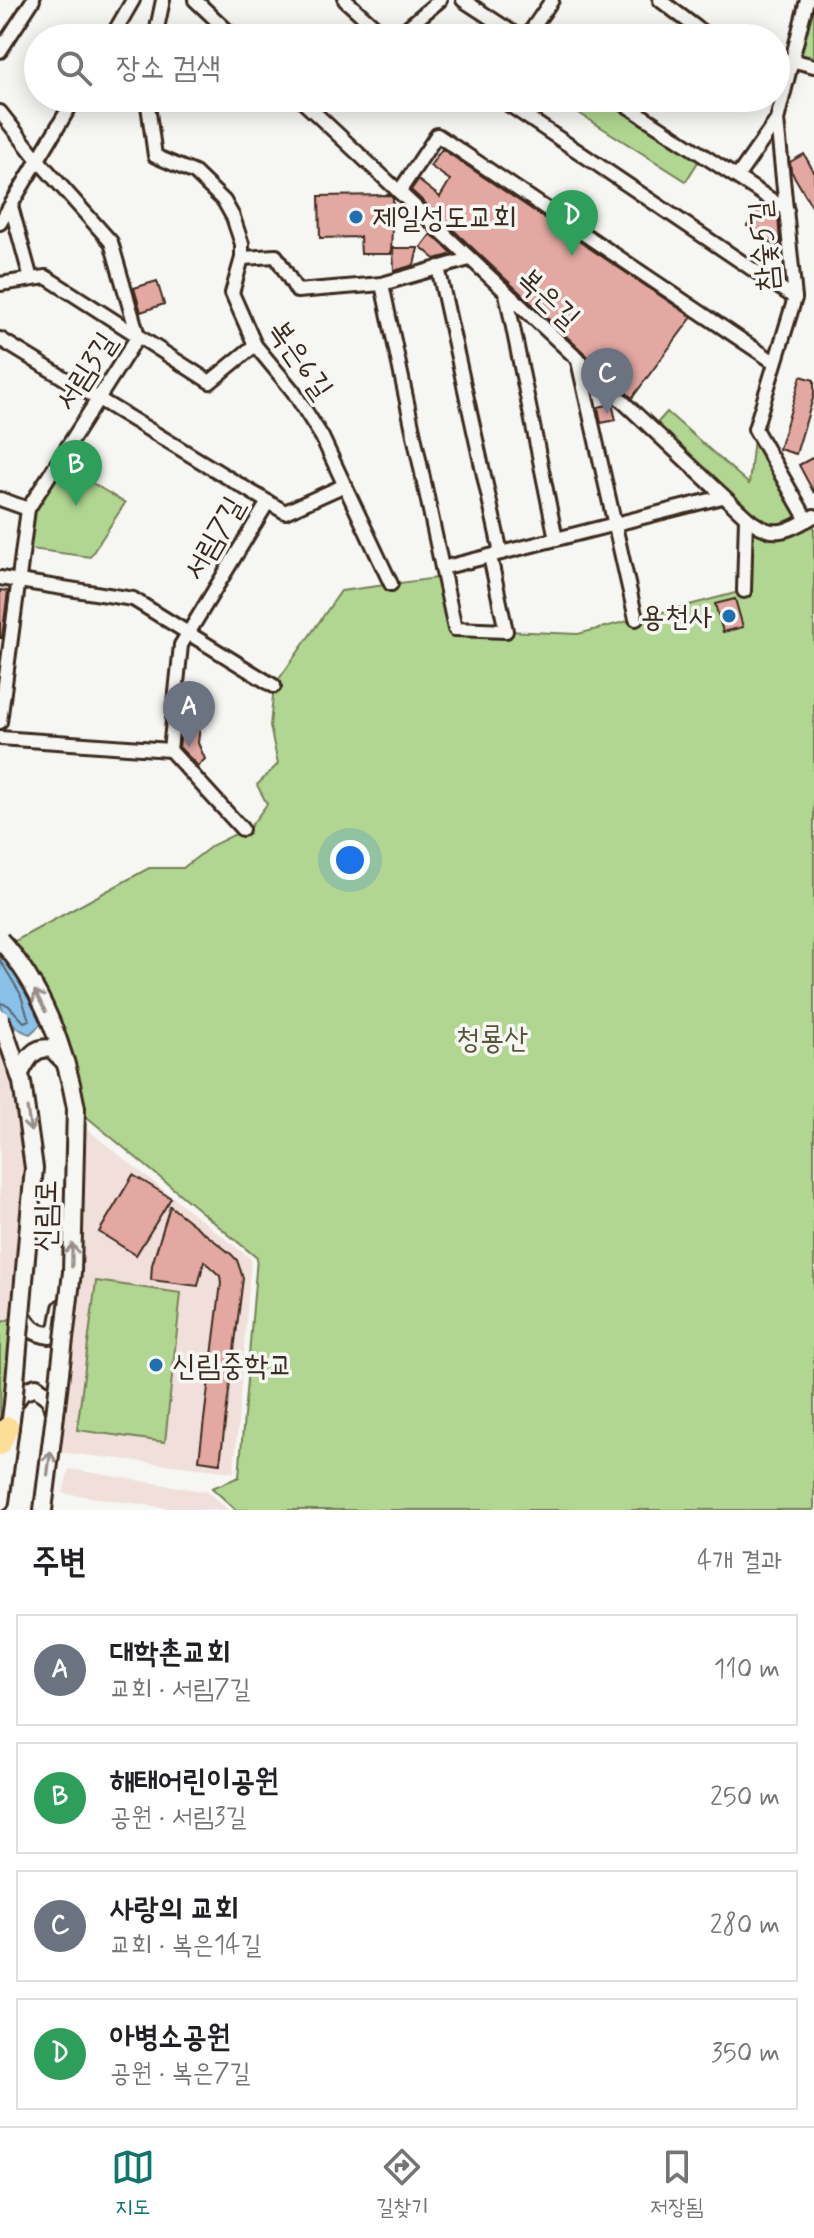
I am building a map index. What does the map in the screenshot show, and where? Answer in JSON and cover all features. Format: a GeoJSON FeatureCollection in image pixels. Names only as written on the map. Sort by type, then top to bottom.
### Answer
{"type":"FeatureCollection","features":[{"type":"Feature","properties":{"kind":"main road","name":"신림로"},"geometry":{"type":"LineString","coordinates":[[0,940],[31,985],[65,1062],[76,1108],[70,1293],[43,1510]]}},
{"type":"Feature","properties":{"kind":"main road","name":"신림로"},"geometry":{"type":"LineString","coordinates":[[0,1018],[20,1073],[30,1124],[34,1168],[13,1404],[3,1434],[0,1502]]}},
{"type":"Feature","properties":{"kind":"main road"},"geometry":{"type":"LineString","coordinates":[[20,1073],[32,1053],[40,1048],[52,1049],[65,1062]]}},
{"type":"Feature","properties":{"kind":"main road"},"geometry":{"type":"LineString","coordinates":[[21,1314],[30,1329],[50,1335],[58,1329],[62,1304],[70,1293]]}},
{"type":"Feature","properties":{"kind":"main road"},"geometry":{"type":"LineString","coordinates":[[13,1404],[22,1392],[36,1387],[50,1398],[55,1415]]}},
{"type":"Feature","properties":{"kind":"street"},"geometry":{"type":"LineString","coordinates":[[0,51],[33,0]]}},
{"type":"Feature","properties":{"kind":"street"},"geometry":{"type":"LineString","coordinates":[[119,24],[133,0]]}},
{"type":"Feature","properties":{"kind":"street"},"geometry":{"type":"LineString","coordinates":[[158,24],[163,0]]}},
{"type":"Feature","properties":{"kind":"street"},"geometry":{"type":"LineString","coordinates":[[195,0],[220,24]]}},
{"type":"Feature","properties":{"kind":"street"},"geometry":{"type":"LineString","coordinates":[[345,0],[372,24]]}},
{"type":"Feature","properties":{"kind":"street"},"geometry":{"type":"LineString","coordinates":[[412,24],[440,0]]}},
{"type":"Feature","properties":{"kind":"street"},"geometry":{"type":"LineString","coordinates":[[463,0],[502,24]]}},
{"type":"Feature","properties":{"kind":"street"},"geometry":{"type":"LineString","coordinates":[[534,24],[552,0]]}},
{"type":"Feature","properties":{"kind":"street"},"geometry":{"type":"LineString","coordinates":[[660,0],[692,24]]}},
{"type":"Feature","properties":{"kind":"street","name":"참숯5길"},"geometry":{"type":"LineString","coordinates":[[791,60],[807,0]]}},
{"type":"Feature","properties":{"kind":"street"},"geometry":{"type":"LineString","coordinates":[[791,60],[814,66]]}},
{"type":"Feature","properties":{"kind":"street","name":"서림3길"},"geometry":{"type":"LineString","coordinates":[[0,112],[111,242],[138,336],[28,509],[4,660],[0,722]]}},
{"type":"Feature","properties":{"kind":"street"},"geometry":{"type":"LineString","coordinates":[[0,223],[67,112]]}},
{"type":"Feature","properties":{"kind":"street","name":"복은6길"},"geometry":{"type":"LineString","coordinates":[[149,112],[155,156],[195,173],[224,201],[239,230],[242,258],[232,293],[255,345],[293,391],[322,437],[391,584]]}},
{"type":"Feature","properties":{"kind":"street","name":"복은길"},"geometry":{"type":"LineString","coordinates":[[314,112],[757,527],[773,533],[790,529],[810,518]]}},
{"type":"Feature","properties":{"kind":"street"},"geometry":{"type":"LineString","coordinates":[[520,112],[795,298]]}},
{"type":"Feature","properties":{"kind":"street"},"geometry":{"type":"LineString","coordinates":[[637,112],[787,210]]}},
{"type":"Feature","properties":{"kind":"street","name":"참숯5길"},"geometry":{"type":"LineString","coordinates":[[778,112],[795,298],[755,429],[810,518]]}},
{"type":"Feature","properties":{"kind":"street"},"geometry":{"type":"LineString","coordinates":[[737,177],[777,120]]}},
{"type":"Feature","properties":{"kind":"street"},"geometry":{"type":"LineString","coordinates":[[399,192],[437,135],[774,362]]}},
{"type":"Feature","properties":{"kind":"street"},"geometry":{"type":"LineString","coordinates":[[11,206],[31,279]]}},
{"type":"Feature","properties":{"kind":"street"},"geometry":{"type":"LineString","coordinates":[[242,258],[276,256],[297,291],[382,284],[469,259]]}},
{"type":"Feature","properties":{"kind":"street"},"geometry":{"type":"LineString","coordinates":[[382,284],[455,629],[506,631],[495,554],[438,267]]}},
{"type":"Feature","properties":{"kind":"street"},"geometry":{"type":"LineString","coordinates":[[0,284],[46,277],[210,382],[255,345]]}},
{"type":"Feature","properties":{"kind":"street"},"geometry":{"type":"LineString","coordinates":[[506,293],[556,539]]}},
{"type":"Feature","properties":{"kind":"street","name":"서림7길"},"geometry":{"type":"LineString","coordinates":[[0,339],[268,502],[181,645],[170,750]]}},
{"type":"Feature","properties":{"kind":"street"},"geometry":{"type":"LineString","coordinates":[[578,361],[636,619]]}},
{"type":"Feature","properties":{"kind":"street"},"geometry":{"type":"LineString","coordinates":[[268,502],[285,512],[345,485]]}},
{"type":"Feature","properties":{"kind":"street"},"geometry":{"type":"LineString","coordinates":[[442,568],[722,497]]}},
{"type":"Feature","properties":{"kind":"street"},"geometry":{"type":"LineString","coordinates":[[0,499],[28,509]]}},
{"type":"Feature","properties":{"kind":"street"},"geometry":{"type":"LineString","coordinates":[[744,591],[746,517]]}},
{"type":"Feature","properties":{"kind":"street"},"geometry":{"type":"LineString","coordinates":[[0,578],[133,599],[274,686]]}},
{"type":"Feature","properties":{"kind":"street"},"geometry":{"type":"LineString","coordinates":[[0,738],[170,750],[242,829]]}},
{"type":"Feature","properties":{"kind":"shaded area"},"geometry":{"type":"Polygon","coordinates":[[[0,1018],[30,1124],[21,1314],[0,1323],[0,1018]]]}},
{"type":"Feature","properties":{"kind":"shaded area","name":"신림중학교"},"geometry":{"type":"Polygon","coordinates":[[[85,1128],[251,1259],[234,1472],[58,1452],[80,1278],[85,1128]]]}},
{"type":"Feature","properties":{"kind":"shaded area"},"geometry":{"type":"Polygon","coordinates":[[[69,1469],[208,1492],[228,1510],[181,1510],[63,1493],[69,1469]]]}},
{"type":"Feature","properties":{"kind":"green space"},"geometry":{"type":"Polygon","coordinates":[[[807,0],[814,0],[814,66],[791,60],[807,0]]]}},
{"type":"Feature","properties":{"kind":"green space"},"geometry":{"type":"Polygon","coordinates":[[[577,112],[637,112],[703,154],[686,181],[577,112]]]}},
{"type":"Feature","properties":{"kind":"green space","name":"청룡산"},"geometry":{"type":"Polygon","coordinates":[[[667,412],[749,484],[755,429],[806,520],[814,516],[814,1510],[236,1510],[212,1488],[239,1477],[257,1258],[76,1108],[63,1055],[6,946],[149,868],[183,868],[213,845],[250,827],[267,804],[257,785],[278,764],[270,726],[274,686],[341,591],[444,577],[455,629],[578,634],[743,591],[745,517],[651,430],[667,412]]]}},
{"type":"Feature","properties":{"kind":"green space"},"geometry":{"type":"Polygon","coordinates":[[[58,462],[125,503],[90,557],[23,548],[28,509],[58,462]]]}},
{"type":"Feature","properties":{"kind":"green space"},"geometry":{"type":"Polygon","coordinates":[[[96,1281],[181,1293],[165,1442],[77,1430],[96,1281]]]}},
{"type":"Feature","properties":{"kind":"green space"},"geometry":{"type":"Polygon","coordinates":[[[21,1314],[12,1404],[0,1431],[0,1323],[21,1314]]]}},
{"type":"Feature","properties":{"kind":"water"},"geometry":{"type":"Polygon","coordinates":[[[0,946],[27,989],[41,1024],[30,1034],[12,1022],[0,1004],[0,946]]]}},
{"type":"Feature","properties":{"kind":"building"},"geometry":{"type":"Polygon","coordinates":[[[442,149],[692,317],[632,398],[411,190],[418,180],[440,197],[450,180],[430,166],[442,149]]]}},
{"type":"Feature","properties":{"kind":"building"},"geometry":{"type":"Polygon","coordinates":[[[804,154],[814,172],[814,210],[791,171],[790,162],[804,154]]]}},
{"type":"Feature","properties":{"kind":"building","name":"제일성도교회"},"geometry":{"type":"Polygon","coordinates":[[[390,195],[393,199],[391,254],[361,254],[360,237],[320,238],[319,196],[390,195]]]}},
{"type":"Feature","properties":{"kind":"building"},"geometry":{"type":"Polygon","coordinates":[[[762,205],[778,215],[780,243],[777,247],[747,226],[762,205]]]}},
{"type":"Feature","properties":{"kind":"building"},"geometry":{"type":"Polygon","coordinates":[[[431,234],[453,254],[435,259],[421,247],[431,234]]]}},
{"type":"Feature","properties":{"kind":"building"},"geometry":{"type":"Polygon","coordinates":[[[393,248],[418,248],[414,265],[394,271],[393,248]]]}},
{"type":"Feature","properties":{"kind":"building"},"geometry":{"type":"Polygon","coordinates":[[[157,281],[164,304],[141,312],[134,288],[157,281]]]}},
{"type":"Feature","properties":{"kind":"building"},"geometry":{"type":"Polygon","coordinates":[[[801,376],[814,380],[814,395],[796,454],[779,449],[801,376]]]}},
{"type":"Feature","properties":{"kind":"building"},"geometry":{"type":"Polygon","coordinates":[[[612,404],[616,420],[601,423],[598,407],[612,404]]]}},
{"type":"Feature","properties":{"kind":"building"},"geometry":{"type":"Polygon","coordinates":[[[814,457],[814,493],[799,465],[814,457]]]}},
{"type":"Feature","properties":{"kind":"building"},"geometry":{"type":"Polygon","coordinates":[[[0,590],[8,591],[2,638],[0,638],[0,590]]]}},
{"type":"Feature","properties":{"kind":"building","name":"용천사"},"geometry":{"type":"Polygon","coordinates":[[[735,599],[743,627],[723,632],[715,604],[735,599]]]}},
{"type":"Feature","properties":{"kind":"building"},"geometry":{"type":"Polygon","coordinates":[[[182,723],[200,726],[198,743],[205,759],[198,766],[179,747],[182,723]]]}},
{"type":"Feature","properties":{"kind":"building"},"geometry":{"type":"Polygon","coordinates":[[[133,1175],[171,1198],[136,1255],[99,1232],[133,1175]]]}},
{"type":"Feature","properties":{"kind":"building"},"geometry":{"type":"Polygon","coordinates":[[[170,1206],[231,1254],[237,1260],[243,1278],[220,1463],[199,1460],[220,1276],[204,1261],[198,1286],[151,1280],[152,1265],[170,1206]]]}},
{"type":"Feature","properties":{"kind":"place","name":"제일성도교회"},"geometry":{"type":"Point","coordinates":[356,217]}},
{"type":"Feature","properties":{"kind":"place","name":"아병소공원"},"geometry":{"type":"Point","coordinates":[572,256]}},
{"type":"Feature","properties":{"kind":"place","name":"사랑의 교회"},"geometry":{"type":"Point","coordinates":[607,414]}},
{"type":"Feature","properties":{"kind":"place","name":"해태어린이공원"},"geometry":{"type":"Point","coordinates":[76,506]}},
{"type":"Feature","properties":{"kind":"place","name":"용천사"},"geometry":{"type":"Point","coordinates":[729,616]}},
{"type":"Feature","properties":{"kind":"place","name":"대학촌교회"},"geometry":{"type":"Point","coordinates":[189,747]}},
{"type":"Feature","properties":{"kind":"place","name":"신림중학교"},"geometry":{"type":"Point","coordinates":[156,1365]}}]}
